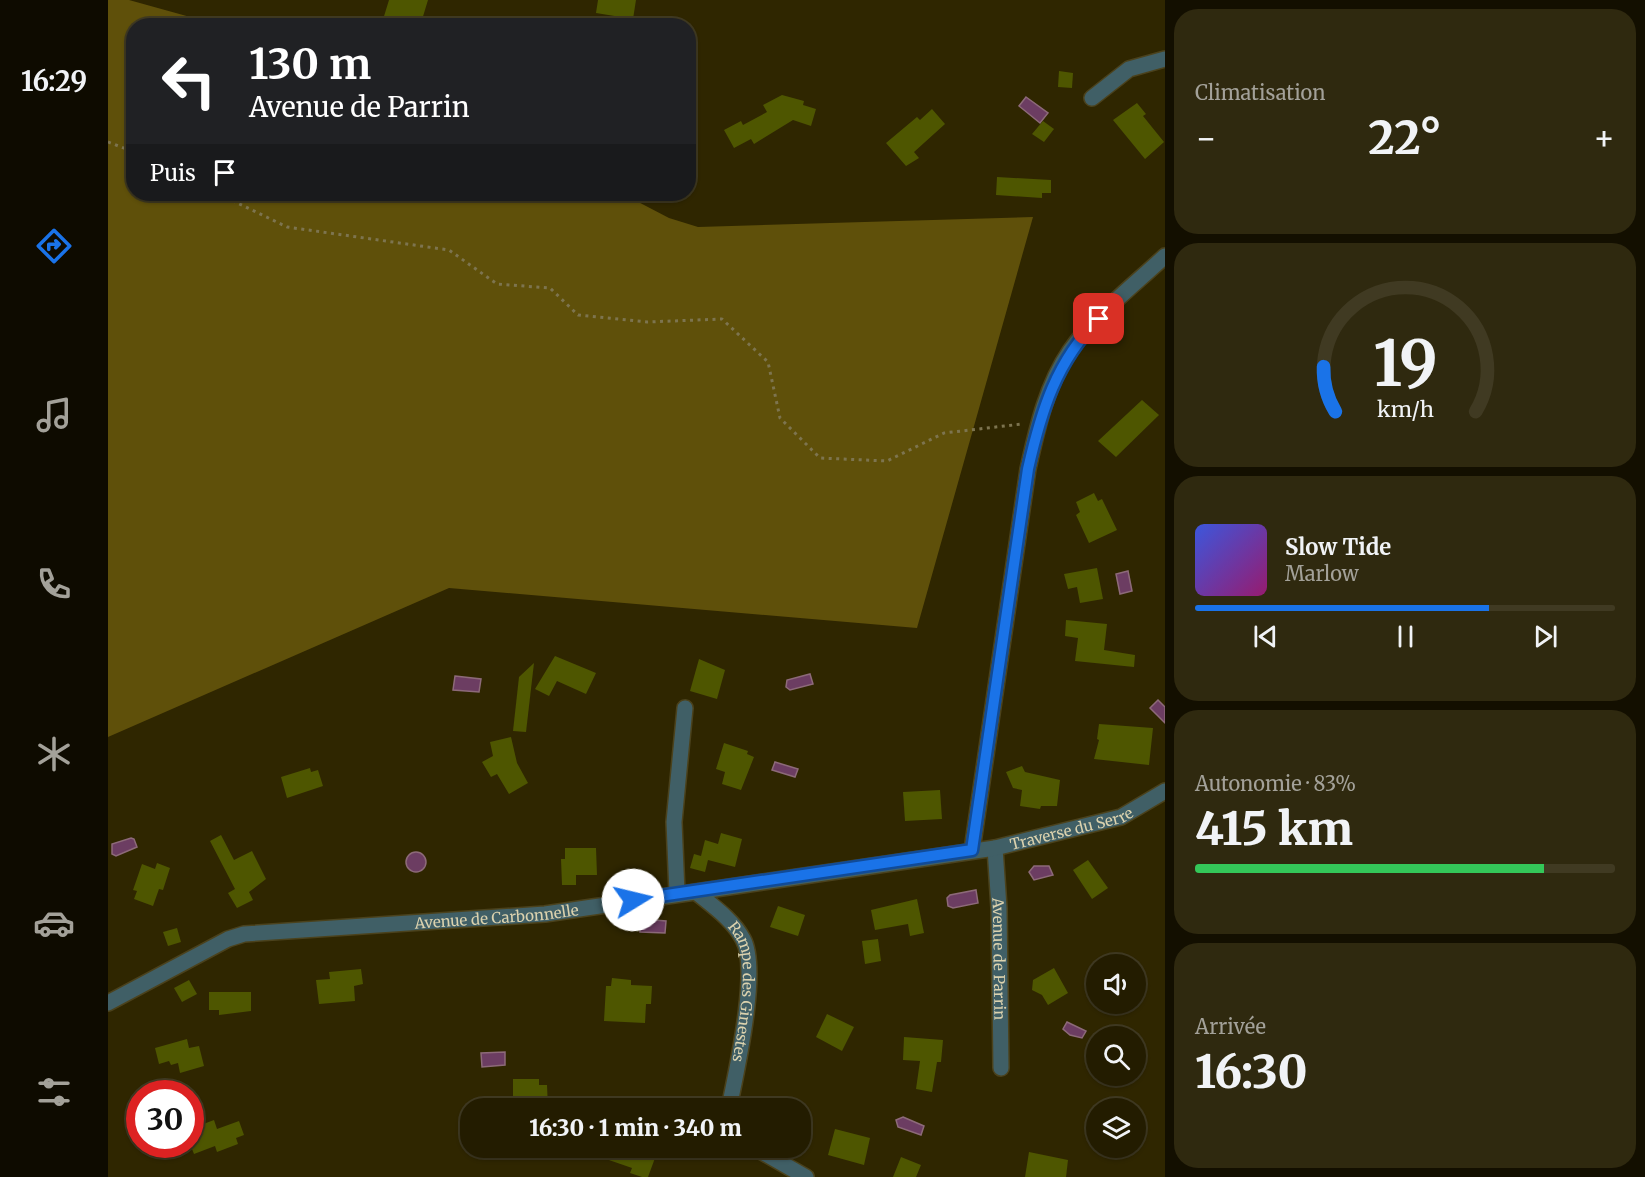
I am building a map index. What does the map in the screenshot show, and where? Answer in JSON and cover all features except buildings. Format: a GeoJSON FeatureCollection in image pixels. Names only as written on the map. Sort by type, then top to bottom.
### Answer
{"type":"FeatureCollection","features":[{"type":"Feature","properties":{"kind":"street"},"geometry":{"type":"LineString","coordinates":[[1092,98],[1129,69],[1165,60]]}},
{"type":"Feature","properties":{"kind":"street"},"geometry":{"type":"LineString","coordinates":[[972,850],[1028,469],[1048,394],[1069,352],[1088,329],[1165,256]]}},
{"type":"Feature","properties":{"kind":"street"},"geometry":{"type":"LineString","coordinates":[[676,893],[674,822],[686,708]]}},
{"type":"Feature","properties":{"kind":"street","name":"Traverse du Serre"},"geometry":{"type":"LineString","coordinates":[[972,850],[995,848],[1120,817],[1165,791]]}},
{"type":"Feature","properties":{"kind":"street","name":"Avenue de Parrin"},"geometry":{"type":"LineString","coordinates":[[995,848],[999,908],[1001,1068]]}},
{"type":"Feature","properties":{"kind":"street","name":"Avenue de Carbonnelle"},"geometry":{"type":"LineString","coordinates":[[108,1003],[228,939],[244,934],[545,914],[972,850]]}},
{"type":"Feature","properties":{"kind":"street","name":"Rampe des Ginestes"},"geometry":{"type":"LineString","coordinates":[[698,892],[727,918],[739,932],[747,948],[743,1042],[731,1098]]}},
{"type":"Feature","properties":{"kind":"street"},"geometry":{"type":"LineString","coordinates":[[773,1158],[806,1177]]}},
{"type":"Feature","properties":{"kind":"path"},"geometry":{"type":"LineString","coordinates":[[108,142],[126,149]]}},
{"type":"Feature","properties":{"kind":"path"},"geometry":{"type":"LineString","coordinates":[[233,201],[287,227],[449,250],[497,284],[549,288],[578,315],[647,322],[722,319],[768,362],[780,418],[820,458],[887,461],[944,433],[1039,422]]}},
{"type":"Feature","properties":{"kind":"shaded area"},"geometry":{"type":"Polygon","coordinates":[[[108,0],[129,0],[194,18],[126,18],[126,201],[636,201],[669,218],[698,227],[1033,217],[917,628],[449,588],[108,737],[108,0]]]}},
{"type":"Feature","properties":{"kind":"shaded area"},"geometry":{"type":"Polygon","coordinates":[[[1026,97],[1048,113],[1040,123],[1019,106],[1026,97]]]}},
{"type":"Feature","properties":{"kind":"shaded area"},"geometry":{"type":"Polygon","coordinates":[[[1128,571],[1132,591],[1120,594],[1116,574],[1128,571]]]}},
{"type":"Feature","properties":{"kind":"shaded area"},"geometry":{"type":"Polygon","coordinates":[[[810,674],[813,684],[790,690],[786,687],[787,680],[810,674]]]}},
{"type":"Feature","properties":{"kind":"shaded area"},"geometry":{"type":"Polygon","coordinates":[[[455,676],[481,679],[479,692],[453,690],[455,676]]]}},
{"type":"Feature","properties":{"kind":"shaded area"},"geometry":{"type":"Polygon","coordinates":[[[1158,700],[1165,707],[1165,723],[1150,708],[1158,700]]]}},
{"type":"Feature","properties":{"kind":"shaded area"},"geometry":{"type":"Polygon","coordinates":[[[775,762],[798,769],[795,777],[772,770],[775,762]]]}},
{"type":"Feature","properties":{"kind":"shaded area"},"geometry":{"type":"Polygon","coordinates":[[[134,839],[137,847],[116,856],[112,854],[112,844],[134,839]]]}},
{"type":"Feature","properties":{"kind":"shaded area"},"geometry":{"type":"Polygon","coordinates":[[[416,852],[423,855],[426,862],[423,869],[416,872],[409,869],[406,862],[409,855],[416,852]]]}},
{"type":"Feature","properties":{"kind":"shaded area"},"geometry":{"type":"Polygon","coordinates":[[[1034,866],[1049,866],[1053,875],[1034,880],[1029,872],[1034,866]]]}},
{"type":"Feature","properties":{"kind":"shaded area"},"geometry":{"type":"Polygon","coordinates":[[[976,890],[978,903],[953,908],[948,906],[947,898],[950,895],[976,890]]]}},
{"type":"Feature","properties":{"kind":"shaded area"},"geometry":{"type":"Polygon","coordinates":[[[641,919],[666,921],[665,933],[640,932],[641,919]]]}},
{"type":"Feature","properties":{"kind":"shaded area"},"geometry":{"type":"Polygon","coordinates":[[[1067,1022],[1086,1031],[1082,1038],[1070,1035],[1063,1029],[1067,1022]]]}},
{"type":"Feature","properties":{"kind":"shaded area"},"geometry":{"type":"Polygon","coordinates":[[[505,1052],[505,1065],[482,1067],[481,1053],[505,1052]]]}},
{"type":"Feature","properties":{"kind":"shaded area"},"geometry":{"type":"Polygon","coordinates":[[[903,1117],[924,1126],[921,1135],[898,1127],[896,1120],[903,1117]]]}},
{"type":"Feature","properties":{"kind":"route"},"geometry":{"type":"LineString","coordinates":[[633,900],[972,850],[1028,469],[1039,422],[1048,394],[1069,352],[1099,319]]}}]}
